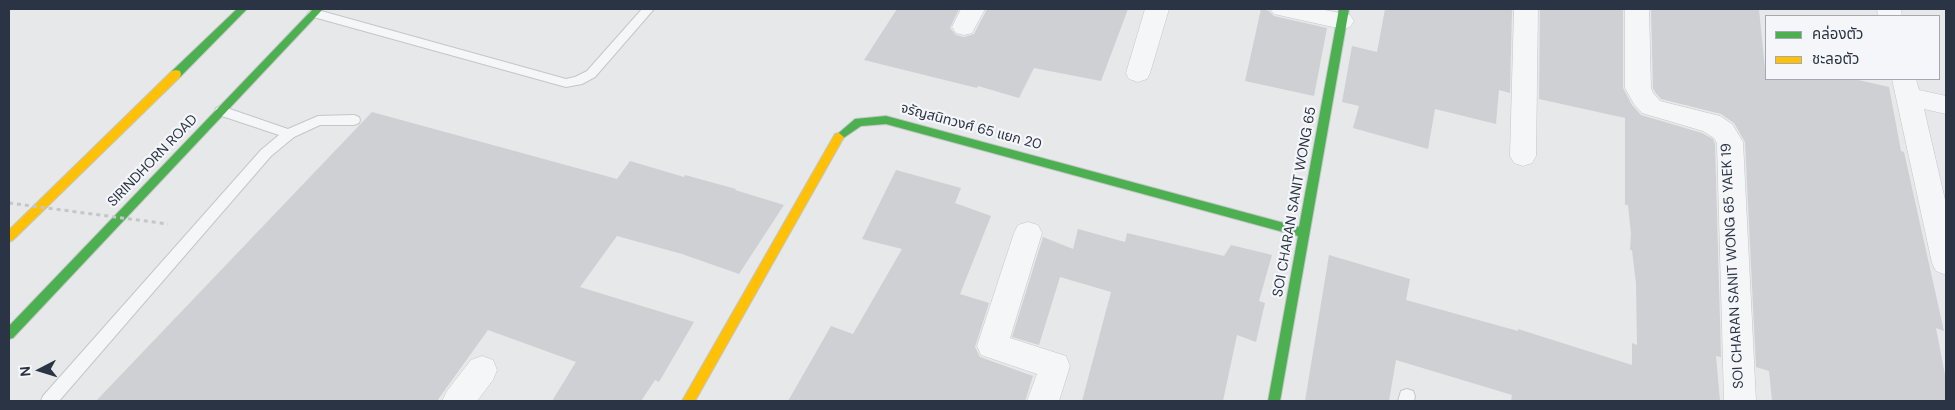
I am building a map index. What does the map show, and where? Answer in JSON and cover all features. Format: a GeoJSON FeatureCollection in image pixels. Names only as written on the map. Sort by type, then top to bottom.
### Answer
{"type":"FeatureCollection","features":[{"type":"Feature","properties":{"kind":"street"},"geometry":{"type":"LineString","coordinates":[[9,237],[242,9]]}},
{"type":"Feature","properties":{"kind":"street"},"geometry":{"type":"LineString","coordinates":[[1138,73],[1157,9]]}},
{"type":"Feature","properties":{"kind":"street"},"geometry":{"type":"LineString","coordinates":[[1282,9],[1344,15]]}},
{"type":"Feature","properties":{"kind":"street"},"geometry":{"type":"LineString","coordinates":[[1523,156],[1526,9]]}},
{"type":"Feature","properties":{"kind":"street","name":"SOI CHARAN SANIT WONG 65 YAEK 19"},"geometry":{"type":"LineString","coordinates":[[1638,9],[1638,88],[1643,98],[1651,106],[1668,113],[1711,123],[1723,131],[1730,142],[1740,401]]}},
{"type":"Feature","properties":{"kind":"street","name":"SIRINDHORN ROAD"},"geometry":{"type":"LineString","coordinates":[[9,334],[316,11]]}},
{"type":"Feature","properties":{"kind":"street","name":"SOI CHARAN SANIT WONG 65"},"geometry":{"type":"LineString","coordinates":[[1274,401],[1344,15]]}},
{"type":"Feature","properties":{"kind":"street"},"geometry":{"type":"LineString","coordinates":[[1906,88],[1946,106]]}},
{"type":"Feature","properties":{"kind":"street"},"geometry":{"type":"LineString","coordinates":[[1906,88],[1946,263]]}},
{"type":"Feature","properties":{"kind":"street","name":"จรัญสนิทวงศ์ 65 แยก 20"},"geometry":{"type":"LineString","coordinates":[[688,401],[839,136],[860,122],[886,120],[1305,233]]}},
{"type":"Feature","properties":{"kind":"street"},"geometry":{"type":"LineString","coordinates":[[1028,233],[992,346],[1055,366],[1043,401]]}},
{"type":"Feature","properties":{"kind":"street"},"geometry":{"type":"LineString","coordinates":[[458,401],[482,370]]}},
{"type":"Feature","properties":{"kind":"lane"},"geometry":{"type":"LineString","coordinates":[[316,11],[566,83],[591,74],[648,9]]}},
{"type":"Feature","properties":{"kind":"lane"},"geometry":{"type":"LineString","coordinates":[[221,111],[288,134]]}},
{"type":"Feature","properties":{"kind":"lane"},"geometry":{"type":"LineString","coordinates":[[49,401],[266,153],[288,134],[318,121],[354,120]]}},
{"type":"Feature","properties":{"kind":"path"},"geometry":{"type":"LineString","coordinates":[[9,203],[168,224]]}},
{"type":"Feature","properties":{"kind":"building"},"geometry":{"type":"Polygon","coordinates":[[[897,9],[959,9],[950,28],[956,35],[964,37],[974,34],[987,9],[1128,9],[1101,81],[1034,68],[1019,98],[978,86],[977,88],[864,60],[897,9]]]}},
{"type":"Feature","properties":{"kind":"building"},"geometry":{"type":"Polygon","coordinates":[[[1261,9],[1269,11],[1274,16],[1327,28],[1314,96],[1245,81],[1261,9]]]}},
{"type":"Feature","properties":{"kind":"building"},"geometry":{"type":"Polygon","coordinates":[[[1385,9],[1512,9],[1510,93],[1499,90],[1496,124],[1435,109],[1428,149],[1353,128],[1359,106],[1342,102],[1352,46],[1377,52],[1385,9]]]}},
{"type":"Feature","properties":{"kind":"building"},"geometry":{"type":"Polygon","coordinates":[[[1540,9],[1623,9],[1623,88],[1632,105],[1641,115],[1702,133],[1713,139],[1715,144],[1721,357],[1716,356],[1720,401],[1511,401],[1512,395],[1396,360],[1389,401],[1305,401],[1329,255],[1410,279],[1406,300],[1518,331],[1518,329],[1632,365],[1632,343],[1637,345],[1636,284],[1632,250],[1630,250],[1631,234],[1628,205],[1625,205],[1625,118],[1539,99],[1540,9]]]}},
{"type":"Feature","properties":{"kind":"building"},"geometry":{"type":"Polygon","coordinates":[[[1651,9],[1759,9],[1765,80],[1858,80],[1889,87],[1901,151],[1904,152],[1944,331],[1936,328],[1946,380],[1946,401],[1772,401],[1769,371],[1756,367],[1745,142],[1734,123],[1721,114],[1661,99],[1653,88],[1651,9]]]}},
{"type":"Feature","properties":{"kind":"building"},"geometry":{"type":"Polygon","coordinates":[[[372,112],[617,179],[630,161],[684,177],[685,175],[736,189],[784,205],[739,274],[682,254],[617,236],[580,287],[694,322],[659,382],[655,380],[641,401],[552,401],[576,362],[488,330],[437,401],[96,401],[372,112]]]}},
{"type":"Feature","properties":{"kind":"building"},"geometry":{"type":"Polygon","coordinates":[[[896,170],[961,188],[955,203],[991,216],[960,294],[989,303],[975,347],[980,357],[1033,376],[1025,401],[788,401],[831,326],[853,334],[902,249],[862,239],[896,170]]]}},
{"type":"Feature","properties":{"kind":"building"},"geometry":{"type":"Polygon","coordinates":[[[1078,229],[1125,242],[1127,233],[1224,256],[1231,245],[1272,255],[1259,301],[1265,303],[1256,342],[1237,335],[1223,401],[1082,401],[1111,292],[1060,277],[1039,345],[1012,337],[1043,237],[1073,249],[1078,229]]]}},
{"type":"Feature","properties":{"kind":"traffic: fast"},"geometry":{"type":"LineString","coordinates":[[176,74],[242,9]]}},
{"type":"Feature","properties":{"kind":"traffic: fast"},"geometry":{"type":"LineString","coordinates":[[9,334],[318,9]]}},
{"type":"Feature","properties":{"kind":"traffic: fast"},"geometry":{"type":"LineString","coordinates":[[1274,401],[1344,9]]}},
{"type":"Feature","properties":{"kind":"traffic: fast"},"geometry":{"type":"LineString","coordinates":[[839,137],[859,122],[886,120],[1305,233]]}},
{"type":"Feature","properties":{"kind":"traffic: slow"},"geometry":{"type":"LineString","coordinates":[[9,237],[176,74]]}},
{"type":"Feature","properties":{"kind":"traffic: slow"},"geometry":{"type":"LineString","coordinates":[[688,401],[839,137]]}}]}
